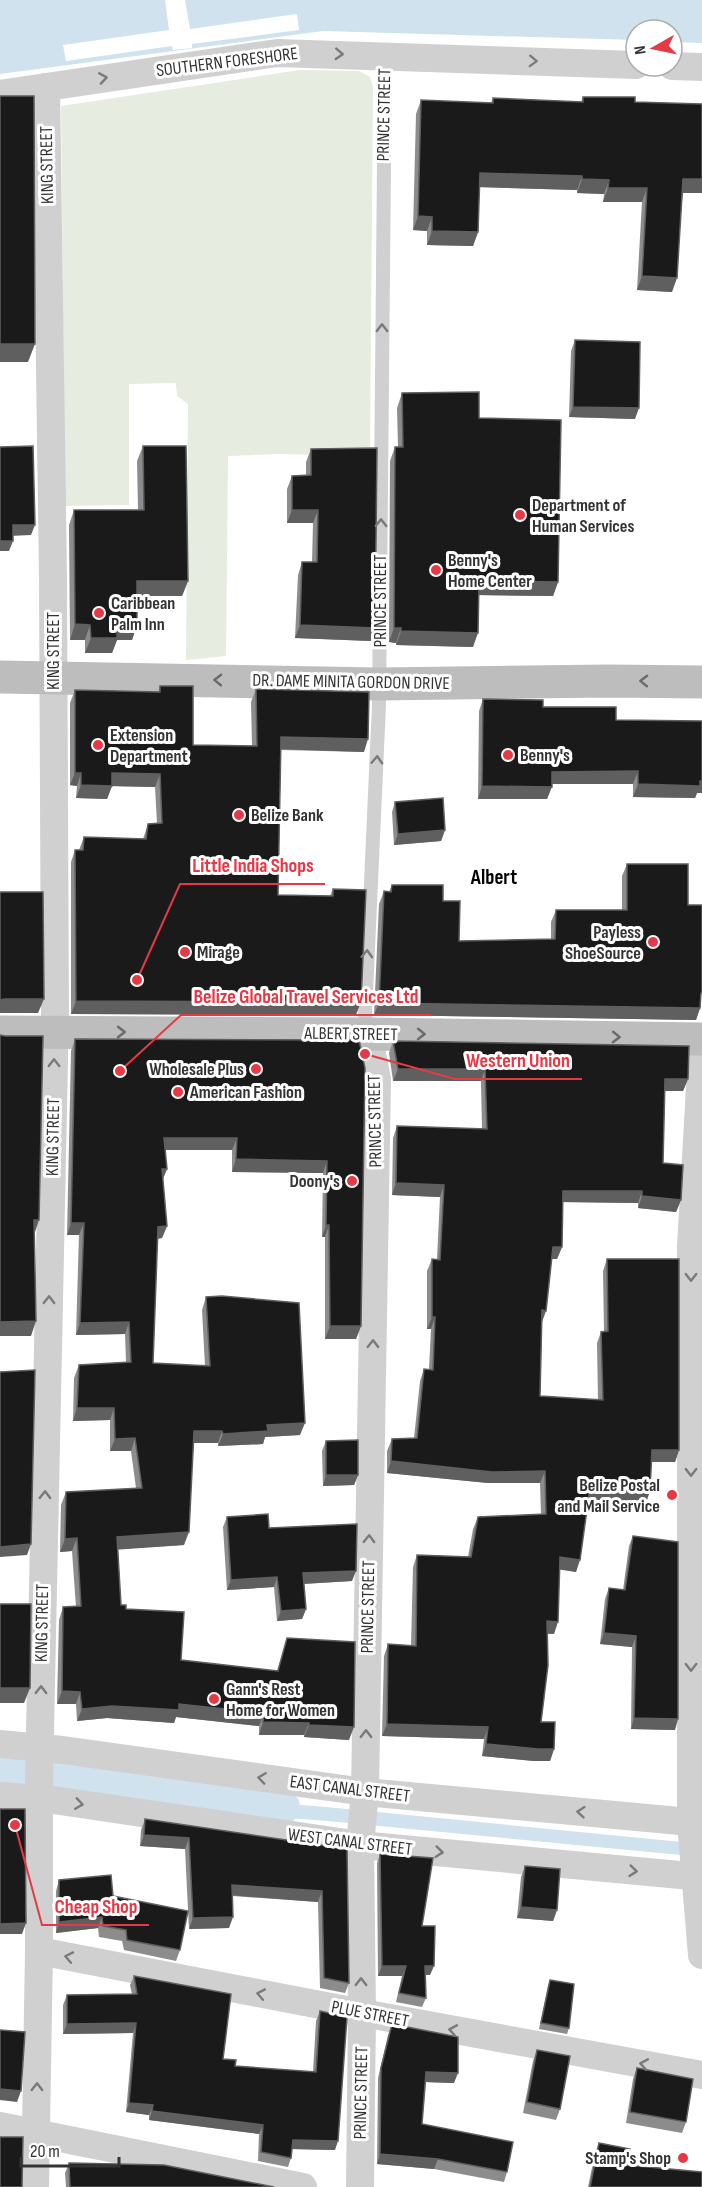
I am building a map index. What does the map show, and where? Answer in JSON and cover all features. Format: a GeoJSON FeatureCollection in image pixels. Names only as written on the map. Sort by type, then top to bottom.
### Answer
{"type":"FeatureCollection","features":[{"type":"Feature","properties":{"kind":"main road","name":"DR. DAME MINITA GORDON DRIVE"},"geometry":{"type":"LineString","coordinates":[[0,677],[379,684],[702,682]]}},
{"type":"Feature","properties":{"kind":"main road","name":"ALBERT STREET"},"geometry":{"type":"LineString","coordinates":[[0,1032],[702,1039]]}},
{"type":"Feature","properties":{"kind":"street","name":"SOUTHERN FORESHORE"},"geometry":{"type":"LineString","coordinates":[[0,94],[257,54],[300,52],[624,65]]}},
{"type":"Feature","properties":{"kind":"street"},"geometry":{"type":"LineString","coordinates":[[684,66],[702,67]]}},
{"type":"Feature","properties":{"kind":"street","name":"KING STREET"},"geometry":{"type":"LineString","coordinates":[[35,2187],[39,1772],[54,1032],[53,679],[46,87]]}},
{"type":"Feature","properties":{"kind":"street","name":"PRINCE STREET"},"geometry":{"type":"LineString","coordinates":[[360,2187],[362,1818],[378,1079],[368,1034]]}},
{"type":"Feature","properties":{"kind":"street"},"geometry":{"type":"LineString","coordinates":[[702,1051],[696,1248],[697,1850],[702,1955]]}},
{"type":"Feature","properties":{"kind":"street","name":"EAST CANAL STREET"},"geometry":{"type":"LineString","coordinates":[[0,1744],[39,1772],[362,1818],[697,1850]]}},
{"type":"Feature","properties":{"kind":"street","name":"WEST CANAL STREET"},"geometry":{"type":"LineString","coordinates":[[0,1796],[39,1772],[362,1818],[697,1850]]}},
{"type":"Feature","properties":{"kind":"street","name":"PLUE STREET"},"geometry":{"type":"LineString","coordinates":[[39,1951],[702,2075]]}},
{"type":"Feature","properties":{"kind":"street"},"geometry":{"type":"LineString","coordinates":[[0,2126],[303,2187]]}},
{"type":"Feature","properties":{"kind":"lane","name":"PRINCE STREET"},"geometry":{"type":"LineString","coordinates":[[368,1034],[364,1015],[379,684],[385,56]]}},
{"type":"Feature","properties":{"kind":"shaded area"},"geometry":{"type":"Polygon","coordinates":[[[300,70],[359,71],[370,77],[373,87],[370,456],[280,454],[228,456],[226,656],[186,660],[188,404],[177,396],[176,383],[129,384],[129,505],[65,506],[61,106],[300,70]]]}},
{"type":"Feature","properties":{"kind":"water"},"geometry":{"type":"Polygon","coordinates":[[[0,0],[702,0],[702,43],[684,42],[684,18],[624,18],[624,40],[323,31],[0,74],[0,0]]]}},
{"type":"Feature","properties":{"kind":"water"},"geometry":{"type":"Polygon","coordinates":[[[0,1782],[326,1807],[702,1844],[702,1857],[327,1821],[0,1795],[0,1782]]]}},
{"type":"Feature","properties":{"kind":"pier"},"geometry":{"type":"Polygon","coordinates":[[[165,0],[185,0],[190,29],[297,14],[299,30],[192,44],[192,48],[173,50],[172,46],[66,61],[63,45],[169,30],[165,0]]]}},
{"type":"Feature","properties":{"kind":"building"},"geometry":{"type":"Polygon","coordinates":[[[0,96],[34,96],[35,344],[0,344],[0,96]]]}},
{"type":"Feature","properties":{"kind":"building"},"geometry":{"type":"Polygon","coordinates":[[[583,97],[635,97],[635,102],[702,104],[702,179],[683,179],[677,278],[642,276],[647,188],[608,188],[609,180],[582,179],[582,176],[480,173],[478,232],[432,231],[432,217],[418,216],[421,100],[493,103],[493,98],[583,102],[583,97]]]}},
{"type":"Feature","properties":{"kind":"building"},"geometry":{"type":"Polygon","coordinates":[[[575,340],[640,342],[639,408],[573,407],[575,340]]]}},
{"type":"Feature","properties":{"kind":"building"},"geometry":{"type":"Polygon","coordinates":[[[479,392],[479,418],[561,420],[558,582],[479,581],[478,633],[401,631],[401,628],[394,628],[395,447],[403,447],[402,393],[479,392]]]}},
{"type":"Feature","properties":{"kind":"building"},"geometry":{"type":"Polygon","coordinates":[[[33,446],[35,525],[13,525],[13,541],[0,541],[0,447],[33,446]]]}},
{"type":"Feature","properties":{"kind":"building"},"geometry":{"type":"Polygon","coordinates":[[[143,446],[186,446],[188,581],[137,581],[137,625],[117,625],[117,638],[91,638],[90,625],[75,624],[74,510],[144,510],[143,446]]]}},
{"type":"Feature","properties":{"kind":"building"},"geometry":{"type":"Polygon","coordinates":[[[377,448],[375,628],[300,625],[302,562],[317,562],[318,510],[292,510],[292,476],[311,475],[311,449],[377,448]]]}},
{"type":"Feature","properties":{"kind":"building"},"geometry":{"type":"Polygon","coordinates":[[[160,686],[193,686],[193,745],[257,746],[256,689],[369,692],[368,739],[281,737],[278,895],[333,896],[333,889],[366,890],[361,1002],[76,1001],[75,850],[83,850],[84,837],[146,839],[148,824],[162,823],[160,774],[112,773],[112,786],[81,785],[81,773],[75,773],[75,690],[160,692],[160,686]]]}},
{"type":"Feature","properties":{"kind":"building"},"geometry":{"type":"Polygon","coordinates":[[[483,699],[543,700],[543,707],[616,707],[616,720],[702,721],[702,781],[700,781],[700,786],[638,784],[638,771],[552,772],[552,787],[482,786],[483,699]]]}},
{"type":"Feature","properties":{"kind":"building"},"geometry":{"type":"Polygon","coordinates":[[[443,798],[445,830],[398,834],[395,802],[443,798]]]}},
{"type":"Feature","properties":{"kind":"building"},"geometry":{"type":"Polygon","coordinates":[[[627,864],[688,864],[688,905],[702,905],[700,1008],[379,1003],[384,891],[391,892],[392,885],[443,885],[443,901],[460,901],[459,941],[555,939],[556,910],[627,910],[627,864]]]}},
{"type":"Feature","properties":{"kind":"building"},"geometry":{"type":"Polygon","coordinates":[[[0,892],[43,892],[44,999],[0,1000],[0,892]]]}},
{"type":"Feature","properties":{"kind":"building"},"geometry":{"type":"Polygon","coordinates":[[[0,1035],[43,1036],[39,1220],[34,1220],[36,1321],[0,1322],[0,1035]]]}},
{"type":"Feature","properties":{"kind":"building"},"geometry":{"type":"Polygon","coordinates":[[[75,1039],[359,1040],[365,1068],[361,1326],[330,1326],[329,1225],[326,1225],[327,1161],[236,1159],[237,1138],[164,1138],[167,1169],[162,1169],[167,1226],[158,1227],[153,1363],[210,1366],[206,1297],[222,1296],[299,1303],[305,1423],[267,1425],[268,1431],[223,1434],[222,1431],[194,1431],[189,1532],[117,1537],[121,1605],[126,1605],[126,1609],[184,1612],[181,1660],[278,1671],[287,1638],[355,1642],[354,1727],[263,1722],[264,1713],[179,1704],[179,1710],[112,1706],[82,1709],[80,1692],[62,1691],[63,1607],[81,1606],[77,1538],[65,1539],[66,1492],[142,1488],[135,1438],[115,1439],[114,1408],[77,1408],[79,1365],[131,1362],[129,1322],[80,1323],[84,1223],[71,1223],[75,1039]]]}},
{"type":"Feature","properties":{"kind":"building"},"geometry":{"type":"Polygon","coordinates":[[[393,1041],[689,1046],[688,1079],[665,1079],[663,1163],[683,1165],[681,1200],[642,1196],[642,1191],[563,1191],[562,1247],[553,1247],[546,1311],[542,1310],[540,1396],[603,1400],[601,1332],[608,1331],[607,1259],[679,1259],[679,1450],[652,1450],[650,1491],[590,1488],[580,1560],[560,1557],[558,1622],[547,1621],[548,1665],[541,1722],[555,1722],[554,1749],[486,1744],[488,1727],[387,1724],[388,1644],[416,1646],[417,1555],[471,1557],[478,1517],[546,1514],[545,1471],[492,1472],[391,1461],[392,1439],[417,1438],[424,1369],[433,1370],[435,1317],[432,1317],[432,1259],[440,1260],[444,1185],[396,1183],[397,1126],[487,1129],[485,1069],[398,1069],[393,1041]]]}},
{"type":"Feature","properties":{"kind":"building"},"geometry":{"type":"Polygon","coordinates":[[[35,1370],[31,1544],[0,1547],[0,1372],[35,1370]]]}},
{"type":"Feature","properties":{"kind":"building"},"geometry":{"type":"Polygon","coordinates":[[[358,1440],[358,1475],[326,1475],[326,1441],[358,1440]]]}},
{"type":"Feature","properties":{"kind":"building"},"geometry":{"type":"Polygon","coordinates":[[[268,1514],[269,1528],[357,1524],[356,1571],[303,1573],[306,1609],[281,1611],[277,1577],[231,1580],[227,1517],[268,1514]]]}},
{"type":"Feature","properties":{"kind":"building"},"geometry":{"type":"Polygon","coordinates":[[[633,1536],[678,1542],[678,1719],[634,1718],[636,1636],[604,1633],[609,1588],[625,1590],[633,1536]]]}},
{"type":"Feature","properties":{"kind":"building"},"geometry":{"type":"Polygon","coordinates":[[[0,1604],[31,1604],[30,1688],[0,1688],[0,1604]]]}},
{"type":"Feature","properties":{"kind":"building"},"geometry":{"type":"Polygon","coordinates":[[[0,1809],[25,1809],[26,1923],[0,1924],[0,1809]]]}},
{"type":"Feature","properties":{"kind":"building"},"geometry":{"type":"Polygon","coordinates":[[[145,1819],[347,1849],[349,1983],[324,1978],[322,1891],[232,1885],[233,1917],[193,1918],[189,1838],[144,1835],[145,1819]]]}},
{"type":"Feature","properties":{"kind":"building"},"geometry":{"type":"Polygon","coordinates":[[[380,1854],[433,1858],[422,1926],[435,1926],[434,1966],[425,1966],[426,1998],[399,1993],[406,1966],[382,1966],[380,1854]]]}},
{"type":"Feature","properties":{"kind":"building"},"geometry":{"type":"Polygon","coordinates":[[[525,1866],[560,1869],[557,1910],[521,1907],[525,1866]]]}},
{"type":"Feature","properties":{"kind":"building"},"geometry":{"type":"Polygon","coordinates":[[[111,1875],[113,1896],[188,1911],[180,1950],[127,1940],[126,1930],[103,1926],[102,1917],[59,1922],[59,1880],[111,1875]]]}},
{"type":"Feature","properties":{"kind":"building"},"geometry":{"type":"Polygon","coordinates":[[[134,1976],[231,1994],[223,2059],[236,2060],[235,2066],[316,2072],[320,2011],[347,2017],[338,2141],[293,2140],[291,2158],[261,2152],[263,2125],[152,2111],[153,2105],[129,2103],[136,2023],[67,2024],[67,1995],[137,1994],[134,1976]]]}},
{"type":"Feature","properties":{"kind":"building"},"geometry":{"type":"Polygon","coordinates":[[[550,1980],[574,1984],[569,2028],[541,2023],[550,1980]]]}},
{"type":"Feature","properties":{"kind":"building"},"geometry":{"type":"Polygon","coordinates":[[[392,2024],[458,2037],[458,2073],[426,2072],[422,2124],[513,2142],[507,2172],[438,2159],[380,2154],[381,2068],[392,2024]]]}},
{"type":"Feature","properties":{"kind":"building"},"geometry":{"type":"Polygon","coordinates":[[[0,2030],[25,2032],[21,2091],[0,2089],[0,2030]]]}},
{"type":"Feature","properties":{"kind":"building"},"geometry":{"type":"Polygon","coordinates":[[[537,2050],[570,2056],[560,2109],[527,2102],[537,2050]]]}},
{"type":"Feature","properties":{"kind":"building"},"geometry":{"type":"Polygon","coordinates":[[[637,2068],[693,2079],[686,2122],[630,2112],[637,2068]]]}},
{"type":"Feature","properties":{"kind":"building"},"geometry":{"type":"Polygon","coordinates":[[[0,2137],[23,2137],[22,2187],[0,2187],[0,2137]]]}},
{"type":"Feature","properties":{"kind":"building"},"geometry":{"type":"Polygon","coordinates":[[[599,2143],[630,2149],[627,2165],[702,2172],[702,2187],[590,2187],[599,2143]]]}},
{"type":"Feature","properties":{"kind":"building"},"geometry":{"type":"Polygon","coordinates":[[[69,2163],[164,2165],[274,2187],[70,2187],[69,2163]]]}},
{"type":"Feature","properties":{"kind":"waterway"},"geometry":{"type":"LineString","coordinates":[[0,1767],[283,1807]]}},
{"type":"Feature","properties":{"kind":"place","name":"Department of Human Services"},"geometry":{"type":"Point","coordinates":[520,515]}},
{"type":"Feature","properties":{"kind":"place","name":"Benny's Home Center"},"geometry":{"type":"Point","coordinates":[436,570]}},
{"type":"Feature","properties":{"kind":"place","name":"Caribbean Palm Inn"},"geometry":{"type":"Point","coordinates":[99,613]}},
{"type":"Feature","properties":{"kind":"place","name":"Extension Department"},"geometry":{"type":"Point","coordinates":[98,745]}},
{"type":"Feature","properties":{"kind":"place","name":"Benny's"},"geometry":{"type":"Point","coordinates":[508,755]}},
{"type":"Feature","properties":{"kind":"place","name":"Belize Bank"},"geometry":{"type":"Point","coordinates":[239,815]}},
{"type":"Feature","properties":{"kind":"place","name":"Payless ShoeSource"},"geometry":{"type":"Point","coordinates":[653,942]}},
{"type":"Feature","properties":{"kind":"place","name":"Mirage"},"geometry":{"type":"Point","coordinates":[185,952]}},
{"type":"Feature","properties":{"kind":"place","name":"Little India Shops"},"geometry":{"type":"Point","coordinates":[137,980]}},
{"type":"Feature","properties":{"kind":"place","name":"Western Union"},"geometry":{"type":"Point","coordinates":[365,1054]}},
{"type":"Feature","properties":{"kind":"place","name":"Wholesale Plus"},"geometry":{"type":"Point","coordinates":[256,1069]}},
{"type":"Feature","properties":{"kind":"place","name":"Belize Global Travel Services Ltd"},"geometry":{"type":"Point","coordinates":[120,1071]}},
{"type":"Feature","properties":{"kind":"place","name":"American Fashion"},"geometry":{"type":"Point","coordinates":[178,1092]}},
{"type":"Feature","properties":{"kind":"place","name":"Doony's"},"geometry":{"type":"Point","coordinates":[352,1181]}},
{"type":"Feature","properties":{"kind":"place","name":"Belize Postal and Mail Service"},"geometry":{"type":"Point","coordinates":[672,1495]}},
{"type":"Feature","properties":{"kind":"place","name":"Gann's Rest Home for Women"},"geometry":{"type":"Point","coordinates":[214,1699]}},
{"type":"Feature","properties":{"kind":"place","name":"Cheap Shop"},"geometry":{"type":"Point","coordinates":[15,1825]}},
{"type":"Feature","properties":{"kind":"place","name":"Stamp's Shop"},"geometry":{"type":"Point","coordinates":[683,2158]}},
{"type":"Feature","properties":{"kind":"district","name":"Albert"},"geometry":{"type":"Point","coordinates":[494,877]}}]}
